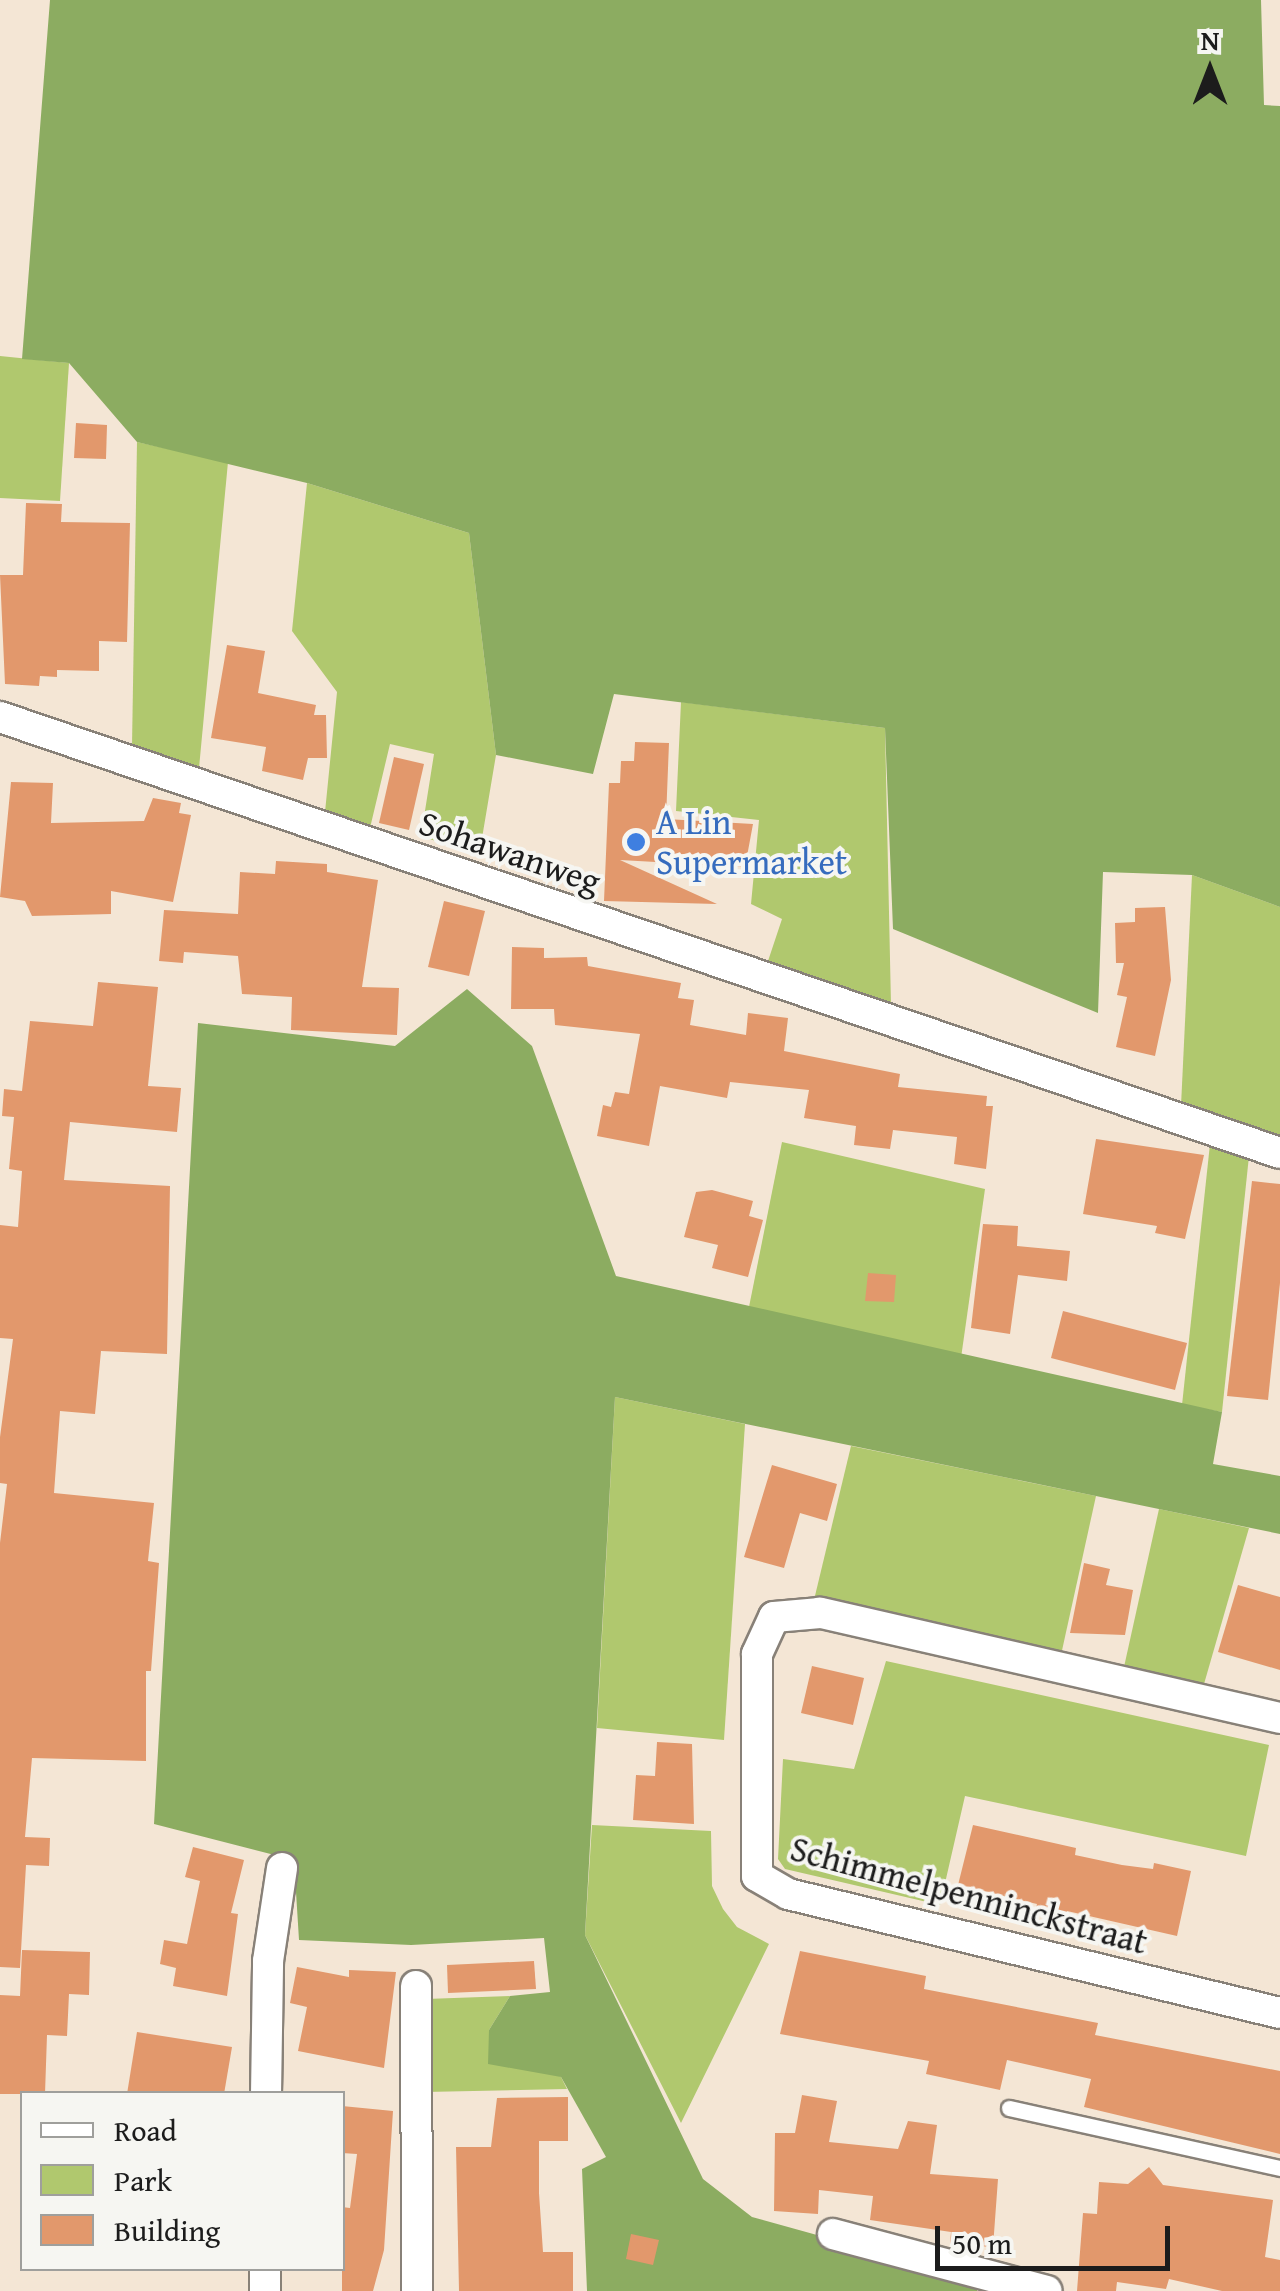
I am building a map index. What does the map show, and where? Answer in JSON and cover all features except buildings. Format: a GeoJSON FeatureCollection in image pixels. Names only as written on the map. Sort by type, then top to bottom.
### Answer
{"type":"FeatureCollection","features":[{"type":"Feature","properties":{"kind":"street","name":"Sohawanweg"},"geometry":{"type":"LineString","coordinates":[[0,717],[1280,1152]]}},
{"type":"Feature","properties":{"kind":"street","name":"Schimmelpenninckstraat"},"geometry":{"type":"LineString","coordinates":[[1280,1718],[820,1613],[774,1617],[758,1654],[758,1876],[788,1894],[1280,2013]]}},
{"type":"Feature","properties":{"kind":"street"},"geometry":{"type":"LineString","coordinates":[[266,2091],[268,1961],[282,1868]]}},
{"type":"Feature","properties":{"kind":"street"},"geometry":{"type":"LineString","coordinates":[[416,1986],[417,2291]]}},
{"type":"Feature","properties":{"kind":"street"},"geometry":{"type":"LineString","coordinates":[[832,2234],[1047,2291]]}},
{"type":"Feature","properties":{"kind":"lane"},"geometry":{"type":"LineString","coordinates":[[1009,2108],[1280,2168]]}},
{"type":"Feature","properties":{"kind":"green space"},"geometry":{"type":"Polygon","coordinates":[[[50,0],[1261,0],[1264,105],[1280,106],[1280,907],[1192,875],[1103,872],[1098,1013],[893,929],[885,728],[614,694],[593,774],[496,755],[469,533],[307,483],[137,442],[69,363],[22,359],[50,0]]]}},
{"type":"Feature","properties":{"kind":"green space"},"geometry":{"type":"Polygon","coordinates":[[[0,356],[69,363],[60,501],[0,498],[0,356]]]}},
{"type":"Feature","properties":{"kind":"green space"},"geometry":{"type":"Polygon","coordinates":[[[137,442],[228,462],[199,768],[132,746],[137,442]]]}},
{"type":"Feature","properties":{"kind":"green space"},"geometry":{"type":"Polygon","coordinates":[[[307,483],[469,533],[496,755],[479,856],[421,836],[434,754],[390,744],[370,828],[325,812],[337,692],[292,631],[307,483]]]}},
{"type":"Feature","properties":{"kind":"green space"},"geometry":{"type":"Polygon","coordinates":[[[681,702],[885,728],[891,1005],[768,961],[782,919],[751,904],[759,820],[676,811],[681,702]]]}},
{"type":"Feature","properties":{"kind":"green space"},"geometry":{"type":"Polygon","coordinates":[[[1192,875],[1280,907],[1280,1137],[1181,1106],[1192,875]]]}},
{"type":"Feature","properties":{"kind":"green space"},"geometry":{"type":"Polygon","coordinates":[[[467,989],[532,1046],[616,1276],[1222,1412],[1213,1464],[1280,1476],[1280,1534],[615,1397],[585,1935],[703,2179],[752,2217],[979,2280],[977,2291],[587,2291],[582,2169],[606,2157],[561,2077],[488,2064],[489,2030],[510,1996],[550,1992],[544,1938],[411,1945],[299,1940],[294,1860],[154,1824],[198,1023],[395,1046],[467,989]]]}},
{"type":"Feature","properties":{"kind":"green space"},"geometry":{"type":"Polygon","coordinates":[[[782,1142],[985,1189],[961,1358],[749,1307],[782,1142]]]}},
{"type":"Feature","properties":{"kind":"green space"},"geometry":{"type":"Polygon","coordinates":[[[1210,1144],[1249,1156],[1222,1412],[1182,1405],[1210,1144]]]}},
{"type":"Feature","properties":{"kind":"green space"},"geometry":{"type":"Polygon","coordinates":[[[615,1397],[745,1424],[724,1740],[597,1728],[615,1397]]]}},
{"type":"Feature","properties":{"kind":"green space"},"geometry":{"type":"Polygon","coordinates":[[[851,1446],[1096,1496],[1061,1655],[814,1600],[851,1446]]]}},
{"type":"Feature","properties":{"kind":"green space"},"geometry":{"type":"Polygon","coordinates":[[[1159,1509],[1249,1528],[1204,1684],[1124,1667],[1159,1509]]]}},
{"type":"Feature","properties":{"kind":"green space"},"geometry":{"type":"Polygon","coordinates":[[[886,1661],[1269,1745],[1246,1856],[965,1796],[940,1905],[785,1869],[778,1859],[783,1759],[854,1769],[886,1661]]]}},
{"type":"Feature","properties":{"kind":"green space"},"geometry":{"type":"Polygon","coordinates":[[[592,1825],[711,1831],[712,1886],[723,1909],[737,1927],[769,1944],[681,2123],[585,1935],[592,1825]]]}},
{"type":"Feature","properties":{"kind":"green space"},"geometry":{"type":"Polygon","coordinates":[[[510,1996],[489,2030],[561,2077],[567,2089],[425,2092],[426,1999],[510,1996]]]}},
{"type":"Feature","properties":{"kind":"place","name":"A Lin Supermarket"},"geometry":{"type":"Point","coordinates":[636,842]}}]}
